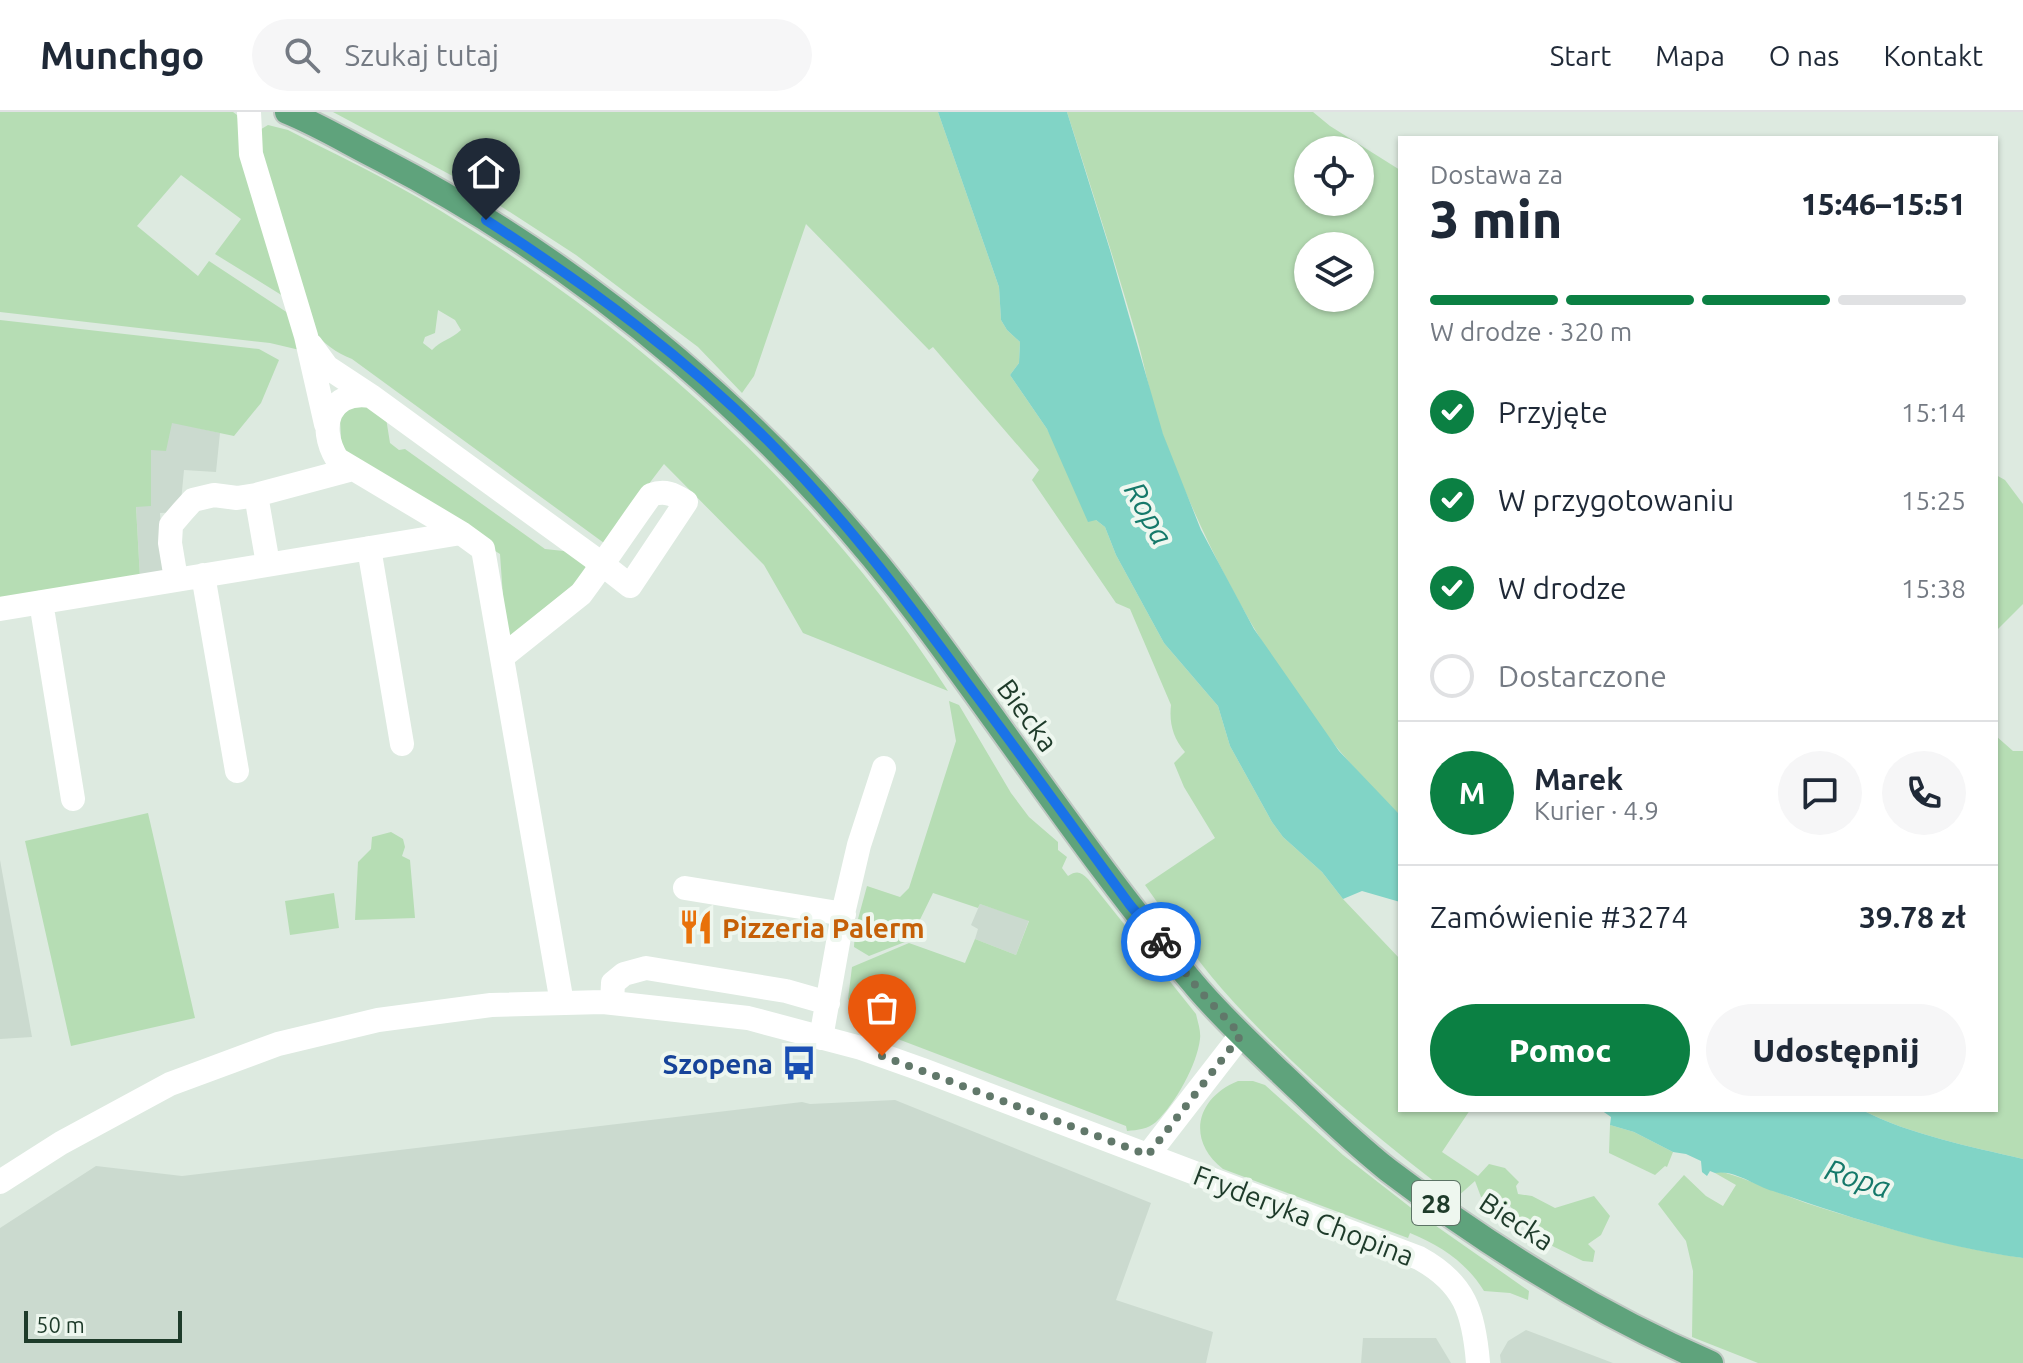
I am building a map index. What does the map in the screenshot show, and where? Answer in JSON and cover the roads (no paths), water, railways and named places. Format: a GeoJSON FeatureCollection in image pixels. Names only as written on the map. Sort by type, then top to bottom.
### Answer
{"type":"FeatureCollection","features":[{"type":"Feature","properties":{"kind":"main road","name":"Biecka"},"geometry":{"type":"LineString","coordinates":[[287,112],[440,190],[555,264],[679,359],[778,451],[855,537],[910,605],[1130,905],[1200,991],[1241,1035],[1339,1129],[1389,1170],[1473,1229],[1568,1289],[1711,1363]]}},
{"type":"Feature","properties":{"kind":"street"},"geometry":{"type":"LineString","coordinates":[[249,112],[251,154],[306,336],[333,452],[337,459],[483,549],[562,1003]]}},
{"type":"Feature","properties":{"kind":"street"},"geometry":{"type":"LineString","coordinates":[[306,336],[327,367],[602,564],[581,594],[502,657]]}},
{"type":"Feature","properties":{"kind":"street"},"geometry":{"type":"LineString","coordinates":[[326,424],[332,411],[343,400],[359,394],[371,396]]}},
{"type":"Feature","properties":{"kind":"street"},"geometry":{"type":"LineString","coordinates":[[176,579],[170,543],[171,525],[193,500],[214,495],[237,498],[256,495],[353,469]]}},
{"type":"Feature","properties":{"kind":"street"},"geometry":{"type":"LineString","coordinates":[[256,495],[268,564]]}},
{"type":"Feature","properties":{"kind":"street"},"geometry":{"type":"LineString","coordinates":[[0,609],[461,533]]}},
{"type":"Feature","properties":{"kind":"street"},"geometry":{"type":"LineString","coordinates":[[369,548],[402,744]]}},
{"type":"Feature","properties":{"kind":"street"},"geometry":{"type":"LineString","coordinates":[[203,575],[237,771]]}},
{"type":"Feature","properties":{"kind":"street"},"geometry":{"type":"LineString","coordinates":[[41,602],[73,799]]}},
{"type":"Feature","properties":{"kind":"street"},"geometry":{"type":"LineString","coordinates":[[821,1038],[859,845],[884,768]]}},
{"type":"Feature","properties":{"kind":"street"},"geometry":{"type":"LineString","coordinates":[[685,888],[844,914]]}},
{"type":"Feature","properties":{"kind":"street"},"geometry":{"type":"LineString","coordinates":[[612,1003],[613,983],[624,974],[646,968],[786,991],[828,1003]]}},
{"type":"Feature","properties":{"kind":"street","name":"Fryderyka Chopina"},"geometry":{"type":"LineString","coordinates":[[0,1182],[61,1143],[170,1084],[278,1044],[378,1020],[491,1005],[562,1003],[612,1003],[748,1018],[910,1066],[1407,1253],[1431,1265],[1455,1284],[1471,1317],[1478,1363]]}},
{"type":"Feature","properties":{"kind":"street"},"geometry":{"type":"LineString","coordinates":[[1148,1155],[1241,1035]]}},
{"type":"Feature","properties":{"kind":"water","name":"Ropa"},"geometry":{"type":"Polygon","coordinates":[[[938,112],[1067,112],[1163,434],[1201,530],[1254,629],[1339,751],[1398,813],[1398,901],[1362,891],[1343,899],[1322,872],[1283,837],[1272,822],[1230,746],[1218,706],[1164,643],[1116,555],[1105,527],[1096,520],[1088,522],[1047,429],[1010,375],[1019,363],[1020,342],[1001,320],[999,287],[938,112]]]}},
{"type":"Feature","properties":{"kind":"water","name":"Ropa"},"geometry":{"type":"Polygon","coordinates":[[[1604,1112],[1866,1112],[1920,1133],[2023,1159],[2023,1258],[1896,1230],[1834,1212],[1730,1173],[1710,1171],[1707,1176],[1702,1172],[1701,1161],[1610,1125],[1611,1117],[1604,1112]]]}},
{"type":"Feature","properties":{"kind":"place","name":"Pizzeria Palerm"},"geometry":{"type":"Point","coordinates":[696,927]}},
{"type":"Feature","properties":{"kind":"place","name":"Szopena"},"geometry":{"type":"Point","coordinates":[799,1063]}}]}
